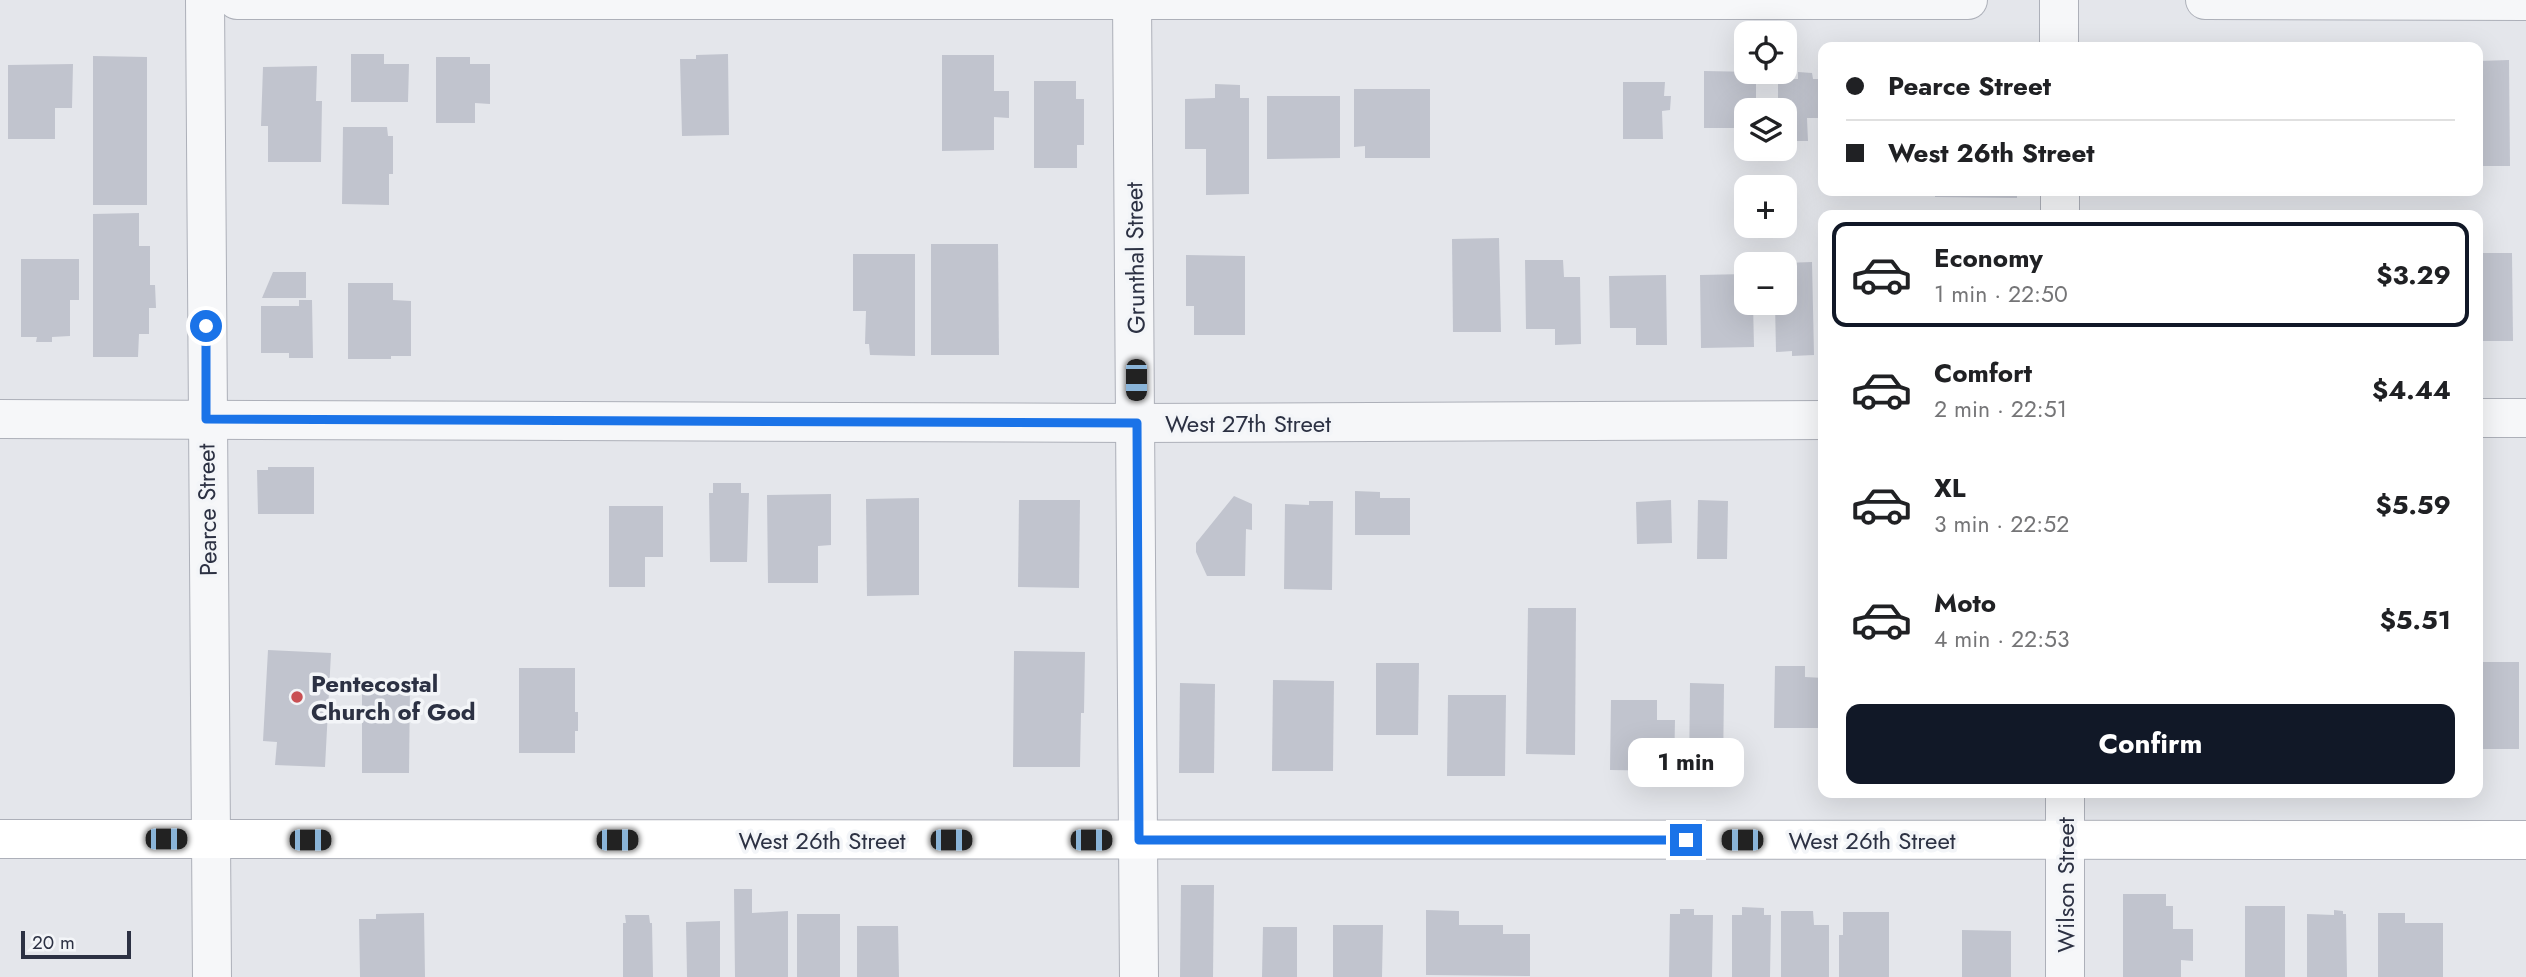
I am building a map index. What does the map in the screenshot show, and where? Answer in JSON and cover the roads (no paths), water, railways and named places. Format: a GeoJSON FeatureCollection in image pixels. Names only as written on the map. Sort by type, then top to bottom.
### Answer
{"type":"FeatureCollection","features":[{"type":"Feature","properties":{"kind":"main road","name":"West 26th Street"},"geometry":{"type":"LineString","coordinates":[[0,839],[2526,840]]}},
{"type":"Feature","properties":{"kind":"street","name":"Pearce Street"},"geometry":{"type":"LineString","coordinates":[[205,0],[212,977]]}},
{"type":"Feature","properties":{"kind":"street"},"geometry":{"type":"LineString","coordinates":[[237,0],[1968,0]]}},
{"type":"Feature","properties":{"kind":"street"},"geometry":{"type":"LineString","coordinates":[[2059,0],[2059,42]]}},
{"type":"Feature","properties":{"kind":"street"},"geometry":{"type":"LineString","coordinates":[[2205,0],[2526,1]]}},
{"type":"Feature","properties":{"kind":"street","name":"Grunthal Street"},"geometry":{"type":"LineString","coordinates":[[1132,1],[1139,977]]}},
{"type":"Feature","properties":{"kind":"street"},"geometry":{"type":"LineString","coordinates":[[2483,418],[2526,418]]}},
{"type":"Feature","properties":{"kind":"street","name":"West 27th Street"},"geometry":{"type":"LineString","coordinates":[[0,419],[1137,423],[1818,420]]}},
{"type":"Feature","properties":{"kind":"street","name":"Wilson Street"},"geometry":{"type":"LineString","coordinates":[[2065,798],[2065,977]]}},
{"type":"Feature","properties":{"kind":"place","name":"Pentecostal Church of God"},"geometry":{"type":"Point","coordinates":[297,697]}}]}
